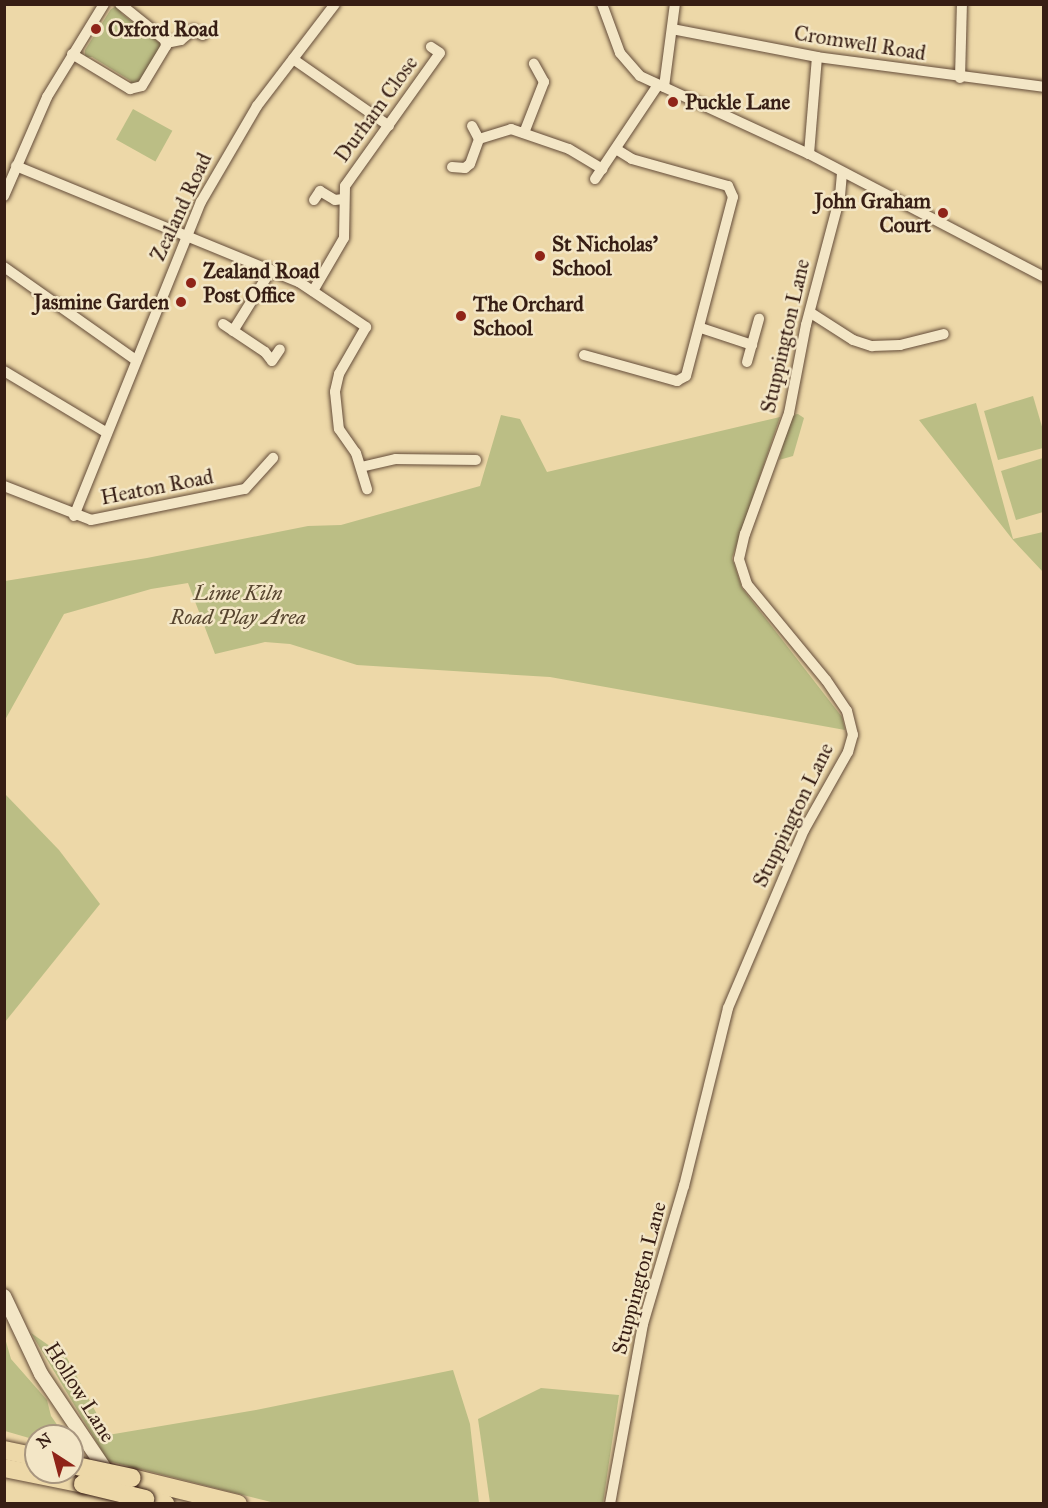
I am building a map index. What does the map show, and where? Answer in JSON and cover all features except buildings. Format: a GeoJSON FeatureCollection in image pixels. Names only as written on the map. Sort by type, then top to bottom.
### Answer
{"type":"FeatureCollection","features":[{"type":"Feature","properties":{"kind":"highway"},"geometry":{"type":"LineString","coordinates":[[4,1450],[24,1454]]}},
{"type":"Feature","properties":{"kind":"highway"},"geometry":{"type":"LineString","coordinates":[[4,1468],[83,1484],[138,1501],[165,1503]]}},
{"type":"Feature","properties":{"kind":"highway"},"geometry":{"type":"LineString","coordinates":[[84,1468],[238,1503]]}},
{"type":"Feature","properties":{"kind":"street"},"geometry":{"type":"LineString","coordinates":[[4,196],[34,122],[72,54],[104,4]]}},
{"type":"Feature","properties":{"kind":"street"},"geometry":{"type":"LineString","coordinates":[[120,4],[162,36],[166,44]]}},
{"type":"Feature","properties":{"kind":"street","name":"Zealand Road"},"geometry":{"type":"LineString","coordinates":[[74,516],[186,235],[240,134],[335,4]]}},
{"type":"Feature","properties":{"kind":"street"},"geometry":{"type":"LineString","coordinates":[[602,4],[625,63],[661,86],[809,154],[1044,277]]}},
{"type":"Feature","properties":{"kind":"street"},"geometry":{"type":"LineString","coordinates":[[595,179],[661,86],[675,4]]}},
{"type":"Feature","properties":{"kind":"street"},"geometry":{"type":"LineString","coordinates":[[960,78],[962,4]]}},
{"type":"Feature","properties":{"kind":"street","name":"Cromwell Road"},"geometry":{"type":"LineString","coordinates":[[672,29],[817,57],[960,78],[1044,87]]}},
{"type":"Feature","properties":{"kind":"street"},"geometry":{"type":"LineString","coordinates":[[72,54],[134,89],[142,86],[166,44],[181,40],[193,30],[203,35]]}},
{"type":"Feature","properties":{"kind":"street","name":"Durham Close"},"geometry":{"type":"LineString","coordinates":[[313,291],[344,238],[345,186],[440,53],[431,47]]}},
{"type":"Feature","properties":{"kind":"street"},"geometry":{"type":"LineString","coordinates":[[809,154],[817,57]]}},
{"type":"Feature","properties":{"kind":"street"},"geometry":{"type":"LineString","coordinates":[[293,59],[389,126]]}},
{"type":"Feature","properties":{"kind":"street"},"geometry":{"type":"LineString","coordinates":[[524,133],[544,82],[534,64]]}},
{"type":"Feature","properties":{"kind":"street"},"geometry":{"type":"LineString","coordinates":[[452,168],[465,168],[470,164],[478,138],[472,126]]}},
{"type":"Feature","properties":{"kind":"street"},"geometry":{"type":"LineString","coordinates":[[478,138],[512,129],[569,149],[602,169]]}},
{"type":"Feature","properties":{"kind":"street"},"geometry":{"type":"LineString","coordinates":[[585,355],[677,381],[689,370],[701,328],[732,190],[722,183],[632,159],[616,149]]}},
{"type":"Feature","properties":{"kind":"street"},"geometry":{"type":"LineString","coordinates":[[16,166],[271,270],[313,291],[366,327],[335,386],[339,429],[361,467],[367,489]]}},
{"type":"Feature","properties":{"kind":"street","name":"Stuppington Lane"},"geometry":{"type":"LineString","coordinates":[[610,1503],[643,1324],[687,1174],[728,1008],[804,830],[848,752],[853,735],[847,711],[826,680],[747,584],[741,570],[740,549],[778,448],[786,420],[840,196],[842,173]]}},
{"type":"Feature","properties":{"kind":"street"},"geometry":{"type":"LineString","coordinates":[[314,200],[320,191],[335,200],[343,199]]}},
{"type":"Feature","properties":{"kind":"street"},"geometry":{"type":"LineString","coordinates":[[4,267],[136,360]]}},
{"type":"Feature","properties":{"kind":"street"},"geometry":{"type":"LineString","coordinates":[[233,331],[271,270]]}},
{"type":"Feature","properties":{"kind":"street"},"geometry":{"type":"LineString","coordinates":[[811,313],[865,345],[887,346],[938,339]]}},
{"type":"Feature","properties":{"kind":"street"},"geometry":{"type":"LineString","coordinates":[[747,362],[759,319]]}},
{"type":"Feature","properties":{"kind":"street"},"geometry":{"type":"LineString","coordinates":[[223,324],[272,361],[280,349]]}},
{"type":"Feature","properties":{"kind":"street"},"geometry":{"type":"LineString","coordinates":[[701,328],[752,345]]}},
{"type":"Feature","properties":{"kind":"street"},"geometry":{"type":"LineString","coordinates":[[4,370],[107,433]]}},
{"type":"Feature","properties":{"kind":"street"},"geometry":{"type":"LineString","coordinates":[[361,467],[445,452],[476,460]]}},
{"type":"Feature","properties":{"kind":"street","name":"Heaton Road"},"geometry":{"type":"LineString","coordinates":[[4,486],[74,516],[91,520],[245,489],[253,484],[273,458]]}},
{"type":"Feature","properties":{"kind":"street","name":"Hollow Lane"},"geometry":{"type":"LineString","coordinates":[[4,1296],[41,1374],[138,1501]]}},
{"type":"Feature","properties":{"kind":"green space"},"geometry":{"type":"Polygon","coordinates":[[[117,6],[122,14],[162,45],[140,84],[130,84],[131,81],[92,57],[85,57],[85,50],[111,9],[117,6]]]}},
{"type":"Feature","properties":{"kind":"green space"},"geometry":{"type":"Polygon","coordinates":[[[133,109],[172,131],[155,161],[116,140],[133,109]]]}},
{"type":"Feature","properties":{"kind":"green space"},"geometry":{"type":"Polygon","coordinates":[[[1033,396],[1043,430],[1043,448],[998,460],[984,411],[1033,396]]]}},
{"type":"Feature","properties":{"kind":"green space"},"geometry":{"type":"Polygon","coordinates":[[[976,403],[1013,539],[1043,532],[1043,572],[1013,540],[919,420],[976,403]]]}},
{"type":"Feature","properties":{"kind":"green space"},"geometry":{"type":"Polygon","coordinates":[[[798,414],[804,418],[793,456],[779,460],[791,415],[798,414]]]}},
{"type":"Feature","properties":{"kind":"green space","name":"Lime Kiln Road Play Area"},"geometry":{"type":"Polygon","coordinates":[[[501,415],[520,419],[547,472],[780,417],[732,558],[742,588],[842,717],[845,730],[550,677],[357,665],[290,644],[265,642],[215,654],[188,583],[151,589],[64,614],[5,720],[5,581],[147,558],[308,526],[341,525],[480,486],[501,415]]]}},
{"type":"Feature","properties":{"kind":"green space"},"geometry":{"type":"Polygon","coordinates":[[[1043,458],[1043,512],[1016,520],[1001,471],[1043,458]]]}},
{"type":"Feature","properties":{"kind":"green space"},"geometry":{"type":"Polygon","coordinates":[[[5,794],[59,850],[100,904],[5,1022],[5,794]]]}},
{"type":"Feature","properties":{"kind":"green space"},"geometry":{"type":"Polygon","coordinates":[[[31,1333],[67,1358],[108,1435],[256,1410],[453,1370],[470,1424],[479,1503],[275,1503],[108,1461],[31,1333]]]}},
{"type":"Feature","properties":{"kind":"green space"},"geometry":{"type":"Polygon","coordinates":[[[5,1338],[11,1359],[47,1400],[51,1416],[57,1424],[24,1424],[24,1437],[5,1431],[5,1338]]]}},
{"type":"Feature","properties":{"kind":"green space"},"geometry":{"type":"Polygon","coordinates":[[[541,1388],[619,1395],[603,1503],[490,1503],[478,1419],[541,1388]]]}},
{"type":"Feature","properties":{"kind":"place","name":"Oxford Road"},"geometry":{"type":"Point","coordinates":[96,29]}},
{"type":"Feature","properties":{"kind":"place","name":"Puckle Lane"},"geometry":{"type":"Point","coordinates":[673,102]}},
{"type":"Feature","properties":{"kind":"place","name":"John Graham Court"},"geometry":{"type":"Point","coordinates":[943,213]}},
{"type":"Feature","properties":{"kind":"place","name":"St Nicholas' School"},"geometry":{"type":"Point","coordinates":[540,256]}},
{"type":"Feature","properties":{"kind":"place","name":"Zealand Road Post Office"},"geometry":{"type":"Point","coordinates":[191,283]}},
{"type":"Feature","properties":{"kind":"place","name":"Jasmine Garden"},"geometry":{"type":"Point","coordinates":[181,302]}},
{"type":"Feature","properties":{"kind":"place","name":"The Orchard School"},"geometry":{"type":"Point","coordinates":[461,316]}}]}
